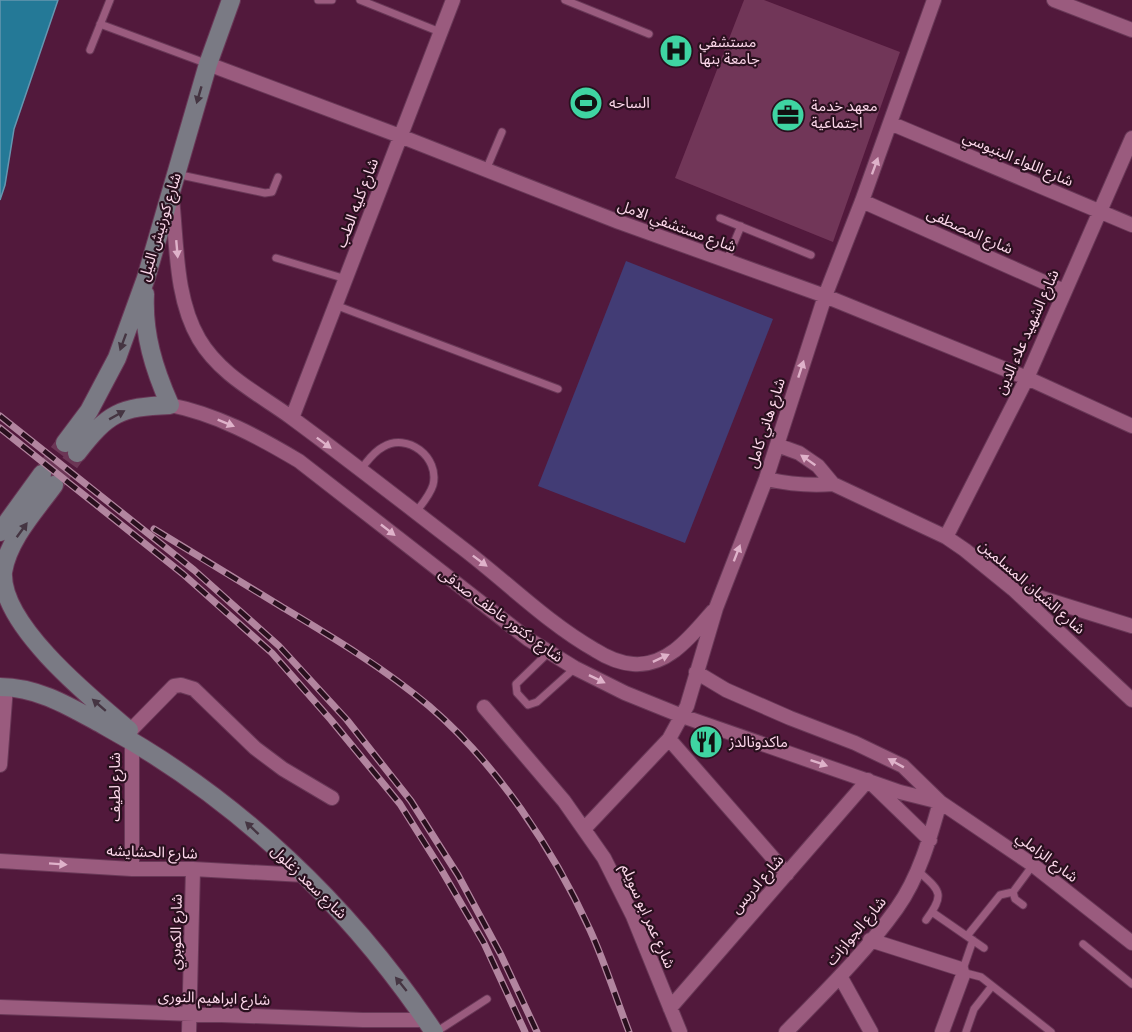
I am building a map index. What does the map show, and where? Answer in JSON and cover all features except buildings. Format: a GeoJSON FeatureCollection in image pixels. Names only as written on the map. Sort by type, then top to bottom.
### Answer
{"type":"FeatureCollection","features":[{"type":"Feature","properties":{"kind":"main road","name":"شارع كورنيش النيل"},"geometry":{"type":"LineString","coordinates":[[71,448],[117,358],[146,278],[208,64],[231,0]]}},
{"type":"Feature","properties":{"kind":"main road"},"geometry":{"type":"LineString","coordinates":[[146,278],[144,310],[148,343],[156,375],[170,405]]}},
{"type":"Feature","properties":{"kind":"main road","name":"شارع دكتور عاطف صدقى"},"geometry":{"type":"LineString","coordinates":[[71,448],[119,412],[138,406],[170,405]]}},
{"type":"Feature","properties":{"kind":"main road","name":"شارع سعد زغلول"},"geometry":{"type":"LineString","coordinates":[[0,532],[48,480],[15,540],[2,573],[9,606],[21,627],[77,686],[131,736],[229,807],[304,875],[354,925],[408,992],[432,1028]]}},
{"type":"Feature","properties":{"kind":"main road","name":"شارع سعد زغلول"},"geometry":{"type":"LineString","coordinates":[[3,687],[19,688],[46,696],[131,736]]}},
{"type":"Feature","properties":{"kind":"street","name":"شارع كليه الطب"},"geometry":{"type":"LineString","coordinates":[[292,418],[453,0]]}},
{"type":"Feature","properties":{"kind":"street","name":"شارع هاني كامل"},"geometry":{"type":"LineString","coordinates":[[584,829],[669,739],[682,716],[716,608],[766,479],[825,296],[891,123],[934,0]]}},
{"type":"Feature","properties":{"kind":"street"},"geometry":{"type":"LineString","coordinates":[[1054,0],[1132,30]]}},
{"type":"Feature","properties":{"kind":"street","name":"شارع مستشفي الامل"},"geometry":{"type":"LineString","coordinates":[[208,64],[726,262],[825,296],[1027,378],[1132,426]]}},
{"type":"Feature","properties":{"kind":"street","name":"شارع اللواء البنيوسي"},"geometry":{"type":"LineString","coordinates":[[891,123],[1132,225]]}},
{"type":"Feature","properties":{"kind":"street","name":"شارع الشهيد علاء الدين"},"geometry":{"type":"LineString","coordinates":[[946,537],[1027,378],[1132,138]]}},
{"type":"Feature","properties":{"kind":"street","name":"شارع دكتور عاطف صدقى"},"geometry":{"type":"LineString","coordinates":[[174,182],[183,296],[189,318],[212,358],[229,375],[292,418],[496,574],[554,623],[594,650],[615,660],[633,664],[655,662],[673,652],[686,641],[716,608]]}},
{"type":"Feature","properties":{"kind":"street","name":"شارع المصطفى"},"geometry":{"type":"LineString","coordinates":[[862,201],[1064,291]]}},
{"type":"Feature","properties":{"kind":"street","name":"شارع دكتور عاطف صدقى"},"geometry":{"type":"LineString","coordinates":[[170,405],[189,409],[231,425],[266,441],[299,461],[528,639],[575,668],[625,693],[682,716],[900,792],[940,802]]}},
{"type":"Feature","properties":{"kind":"street","name":"شارع الشبان المسلمين"},"geometry":{"type":"LineString","coordinates":[[777,445],[799,453],[818,466],[833,484],[946,537],[986,566],[1132,700]]}},
{"type":"Feature","properties":{"kind":"street","name":"شارع الشبان المسلمين"},"geometry":{"type":"LineString","coordinates":[[766,479],[811,486],[833,484]]}},
{"type":"Feature","properties":{"kind":"street"},"geometry":{"type":"LineString","coordinates":[[1013,590],[1132,626]]}},
{"type":"Feature","properties":{"kind":"street"},"geometry":{"type":"LineString","coordinates":[[575,668],[594,650]]}},
{"type":"Feature","properties":{"kind":"street"},"geometry":{"type":"LineString","coordinates":[[696,672],[726,690],[855,743],[903,766],[940,802]]}},
{"type":"Feature","properties":{"kind":"street"},"geometry":{"type":"LineString","coordinates":[[131,736],[174,686],[188,686],[194,689],[255,748],[284,769],[332,798]]}},
{"type":"Feature","properties":{"kind":"street"},"geometry":{"type":"LineString","coordinates":[[0,765],[3,687]]}},
{"type":"Feature","properties":{"kind":"street","name":"شارع عمر ابو سويلم"},"geometry":{"type":"LineString","coordinates":[[484,707],[564,801],[604,858],[619,887],[680,1032]]}},
{"type":"Feature","properties":{"kind":"street","name":"شارع لطيف"},"geometry":{"type":"LineString","coordinates":[[131,736],[132,869]]}},
{"type":"Feature","properties":{"kind":"street"},"geometry":{"type":"LineString","coordinates":[[669,739],[787,874]]}},
{"type":"Feature","properties":{"kind":"street"},"geometry":{"type":"LineString","coordinates":[[868,780],[930,840]]}},
{"type":"Feature","properties":{"kind":"street","name":"شارع ادريس"},"geometry":{"type":"LineString","coordinates":[[670,1008],[868,780]]}},
{"type":"Feature","properties":{"kind":"street","name":"شارع الجوازات"},"geometry":{"type":"LineString","coordinates":[[786,1032],[840,976],[897,908],[930,840],[940,802]]}},
{"type":"Feature","properties":{"kind":"street","name":"شارع الزاملي"},"geometry":{"type":"LineString","coordinates":[[940,802],[1033,865],[1132,943]]}},
{"type":"Feature","properties":{"kind":"street","name":"شارع الحشايشه"},"geometry":{"type":"LineString","coordinates":[[0,861],[132,869],[194,869],[304,875]]}},
{"type":"Feature","properties":{"kind":"street","name":"شارع الكوبري"},"geometry":{"type":"LineString","coordinates":[[189,1032],[194,869]]}},
{"type":"Feature","properties":{"kind":"street"},"geometry":{"type":"LineString","coordinates":[[870,940],[958,967],[962,972],[942,1032]]}},
{"type":"Feature","properties":{"kind":"street"},"geometry":{"type":"LineString","coordinates":[[840,976],[871,1032]]}},
{"type":"Feature","properties":{"kind":"street","name":"شارع ابراهيم النورى"},"geometry":{"type":"LineString","coordinates":[[0,1008],[190,1013],[362,1026],[432,1028]]}},
{"type":"Feature","properties":{"kind":"lane"},"geometry":{"type":"LineString","coordinates":[[90,50],[110,0]]}},
{"type":"Feature","properties":{"kind":"lane"},"geometry":{"type":"LineString","coordinates":[[318,0],[332,0]]}},
{"type":"Feature","properties":{"kind":"lane"},"geometry":{"type":"LineString","coordinates":[[360,0],[440,32]]}},
{"type":"Feature","properties":{"kind":"lane"},"geometry":{"type":"LineString","coordinates":[[565,0],[649,34]]}},
{"type":"Feature","properties":{"kind":"lane"},"geometry":{"type":"LineString","coordinates":[[100,24],[208,64]]}},
{"type":"Feature","properties":{"kind":"lane"},"geometry":{"type":"LineString","coordinates":[[486,170],[502,132]]}},
{"type":"Feature","properties":{"kind":"lane"},"geometry":{"type":"LineString","coordinates":[[174,182],[265,194],[274,189],[278,177]]}},
{"type":"Feature","properties":{"kind":"lane"},"geometry":{"type":"LineString","coordinates":[[720,218],[811,255]]}},
{"type":"Feature","properties":{"kind":"lane"},"geometry":{"type":"LineString","coordinates":[[726,262],[741,226]]}},
{"type":"Feature","properties":{"kind":"lane"},"geometry":{"type":"LineString","coordinates":[[276,258],[346,279]]}},
{"type":"Feature","properties":{"kind":"lane"},"geometry":{"type":"LineString","coordinates":[[335,305],[558,389]]}},
{"type":"Feature","properties":{"kind":"lane"},"geometry":{"type":"LineString","coordinates":[[360,470],[383,446],[396,442],[409,444],[420,450],[429,459],[433,472],[433,484],[416,512]]}},
{"type":"Feature","properties":{"kind":"lane"},"geometry":{"type":"LineString","coordinates":[[549,652],[516,684],[517,693],[528,705],[537,702],[575,668]]}},
{"type":"Feature","properties":{"kind":"lane"},"geometry":{"type":"LineString","coordinates":[[1033,865],[1013,892],[1000,895],[970,938],[962,972],[981,977],[1051,1032]]}},
{"type":"Feature","properties":{"kind":"lane"},"geometry":{"type":"LineString","coordinates":[[917,870],[939,891],[940,898],[926,920]]}},
{"type":"Feature","properties":{"kind":"lane"},"geometry":{"type":"LineString","coordinates":[[1013,892],[1015,899],[1023,905]]}},
{"type":"Feature","properties":{"kind":"lane"},"geometry":{"type":"LineString","coordinates":[[932,912],[984,948]]}},
{"type":"Feature","properties":{"kind":"lane"},"geometry":{"type":"LineString","coordinates":[[1083,944],[1132,984]]}},
{"type":"Feature","properties":{"kind":"lane"},"geometry":{"type":"LineString","coordinates":[[966,1032],[974,1010],[992,986]]}},
{"type":"Feature","properties":{"kind":"lane"},"geometry":{"type":"LineString","coordinates":[[432,1028],[488,999]]}},
{"type":"Feature","properties":{"kind":"shaded area"},"geometry":{"type":"Polygon","coordinates":[[[626,261],[773,319],[685,543],[538,486],[626,261]]]}},
{"type":"Feature","properties":{"kind":"water"},"geometry":{"type":"Polygon","coordinates":[[[0,0],[58,0],[14,129],[5,185],[0,200],[0,0]]]}},
{"type":"Feature","properties":{"kind":"tunnel"},"geometry":{"type":"LineString","coordinates":[[42,474],[65,443]]}},
{"type":"Feature","properties":{"kind":"tunnel"},"geometry":{"type":"LineString","coordinates":[[54,485],[77,453]]}},
{"type":"Feature","properties":{"kind":"railway"},"geometry":{"type":"LineString","coordinates":[[0,416],[194,570],[279,646],[347,720],[411,801],[458,875],[501,955],[537,1032]]}},
{"type":"Feature","properties":{"kind":"railway"},"geometry":{"type":"LineString","coordinates":[[0,428],[183,574],[272,653],[331,720],[400,804],[441,869],[484,943],[525,1032]]}},
{"type":"Feature","properties":{"kind":"railway"},"geometry":{"type":"LineString","coordinates":[[154,529],[320,630],[394,679],[429,706],[478,754],[521,809],[559,869],[595,942],[629,1032]]}},
{"type":"Feature","properties":{"kind":"place","name":"مستشفي جامعة بنها"},"geometry":{"type":"Point","coordinates":[676,51]}},
{"type":"Feature","properties":{"kind":"place","name":"الساحه"},"geometry":{"type":"Point","coordinates":[586,103]}},
{"type":"Feature","properties":{"kind":"place","name":"معهد خدمة اجتماعية"},"geometry":{"type":"Point","coordinates":[788,115]}},
{"type":"Feature","properties":{"kind":"place","name":"ماكدونالدز"},"geometry":{"type":"Point","coordinates":[706,742]}}]}
